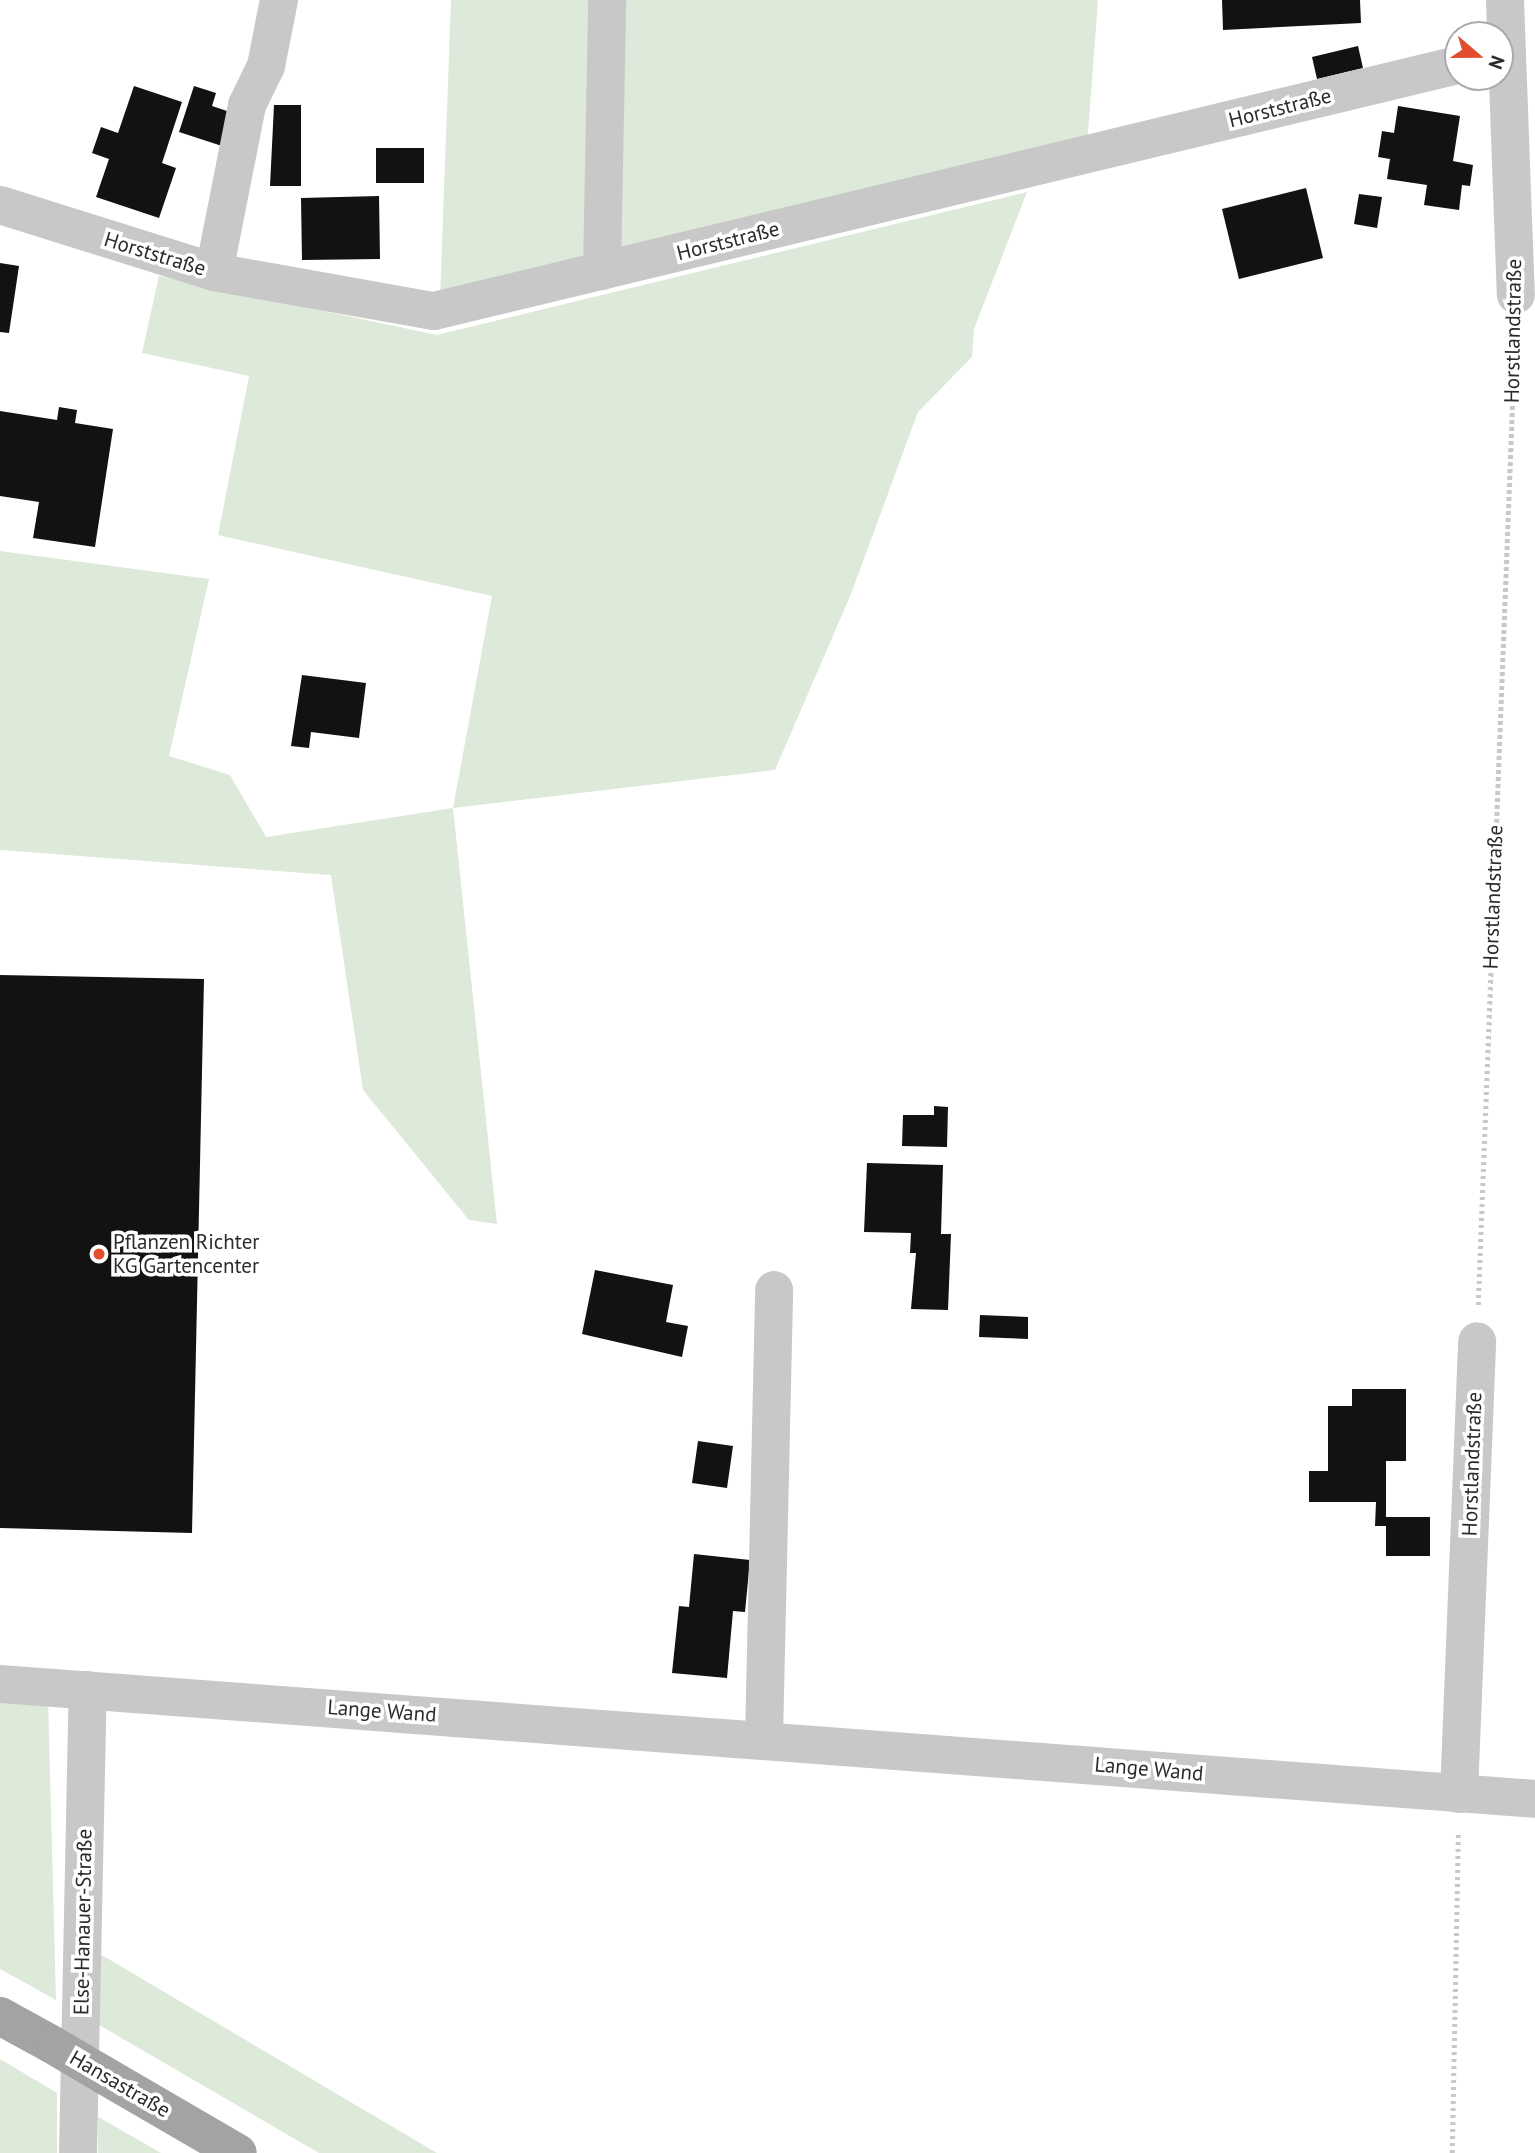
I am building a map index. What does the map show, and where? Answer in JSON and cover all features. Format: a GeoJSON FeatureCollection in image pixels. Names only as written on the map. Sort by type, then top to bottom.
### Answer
{"type":"FeatureCollection","features":[{"type":"Feature","properties":{"kind":"main road","name":"Hansastraße"},"geometry":{"type":"LineString","coordinates":[[0,2016],[238,2153]]}},
{"type":"Feature","properties":{"kind":"street"},"geometry":{"type":"LineString","coordinates":[[214,272],[247,106],[267,66],[279,0]]}},
{"type":"Feature","properties":{"kind":"street"},"geometry":{"type":"LineString","coordinates":[[602,271],[607,0]]}},
{"type":"Feature","properties":{"kind":"street","name":"Horstlandstraße"},"geometry":{"type":"LineString","coordinates":[[1505,0],[1509,21]]}},
{"type":"Feature","properties":{"kind":"street","name":"Horstlandstraße"},"geometry":{"type":"LineString","coordinates":[[1514,51],[1516,295]]}},
{"type":"Feature","properties":{"kind":"street","name":"Horststraße"},"geometry":{"type":"LineString","coordinates":[[0,205],[214,272],[434,311],[1444,68]]}},
{"type":"Feature","properties":{"kind":"street"},"geometry":{"type":"LineString","coordinates":[[764,1738],[774,1290]]}},
{"type":"Feature","properties":{"kind":"street","name":"Horstlandstraße"},"geometry":{"type":"LineString","coordinates":[[1459,1794],[1477,1341]]}},
{"type":"Feature","properties":{"kind":"street","name":"Lange Wand"},"geometry":{"type":"LineString","coordinates":[[0,1684],[764,1738],[1535,1799]]}},
{"type":"Feature","properties":{"kind":"street","name":"Else-Hanauer-Straße"},"geometry":{"type":"LineString","coordinates":[[78,2153],[88,1690]]}},
{"type":"Feature","properties":{"kind":"path","name":"Horstlandstraße"},"geometry":{"type":"LineString","coordinates":[[1477,1341],[1516,295]]}},
{"type":"Feature","properties":{"kind":"path"},"geometry":{"type":"LineString","coordinates":[[1452,2153],[1459,1794]]}},
{"type":"Feature","properties":{"kind":"green space"},"geometry":{"type":"Polygon","coordinates":[[[451,0],[1098,0],[1087,145],[440,300],[451,0]]]}},
{"type":"Feature","properties":{"kind":"green space"},"geometry":{"type":"Polygon","coordinates":[[[1027,192],[974,329],[972,357],[918,412],[851,594],[775,770],[453,808],[492,596],[218,535],[249,376],[142,353],[159,276],[437,335],[1027,192]]]}},
{"type":"Feature","properties":{"kind":"green space"},"geometry":{"type":"Polygon","coordinates":[[[0,551],[209,579],[169,756],[230,775],[266,837],[453,808],[497,1224],[469,1220],[363,1090],[331,875],[0,850],[0,551]]]}},
{"type":"Feature","properties":{"kind":"green space"},"geometry":{"type":"Polygon","coordinates":[[[0,1696],[48,1698],[56,2000],[0,1969],[0,1696]]]}},
{"type":"Feature","properties":{"kind":"green space"},"geometry":{"type":"Polygon","coordinates":[[[100,1954],[437,2153],[319,2153],[99,2025],[100,1954]]]}},
{"type":"Feature","properties":{"kind":"green space"},"geometry":{"type":"Polygon","coordinates":[[[0,2059],[57,2093],[57,2153],[0,2153],[0,2059]]]}},
{"type":"Feature","properties":{"kind":"green space"},"geometry":{"type":"Polygon","coordinates":[[[98,2117],[102,2119],[161,2153],[98,2153],[98,2117]]]}},
{"type":"Feature","properties":{"kind":"building"},"geometry":{"type":"Polygon","coordinates":[[[1222,0],[1360,0],[1361,23],[1223,30],[1222,0]]]}},
{"type":"Feature","properties":{"kind":"building"},"geometry":{"type":"Polygon","coordinates":[[[1358,46],[1363,68],[1317,79],[1312,57],[1358,46]]]}},
{"type":"Feature","properties":{"kind":"building"},"geometry":{"type":"Polygon","coordinates":[[[134,86],[182,102],[162,163],[176,168],[159,218],[96,197],[109,159],[92,153],[101,127],[118,133],[134,86]]]}},
{"type":"Feature","properties":{"kind":"building"},"geometry":{"type":"Polygon","coordinates":[[[194,86],[216,93],[212,106],[233,113],[222,146],[179,132],[194,86]]]}},
{"type":"Feature","properties":{"kind":"building"},"geometry":{"type":"Polygon","coordinates":[[[274,105],[301,105],[301,186],[270,186],[274,105]]]}},
{"type":"Feature","properties":{"kind":"building"},"geometry":{"type":"Polygon","coordinates":[[[1398,106],[1460,116],[1453,161],[1473,165],[1470,186],[1462,185],[1459,210],[1424,205],[1427,185],[1387,179],[1390,159],[1378,157],[1382,131],[1394,133],[1398,106]]]}},
{"type":"Feature","properties":{"kind":"building"},"geometry":{"type":"Polygon","coordinates":[[[376,148],[424,148],[424,183],[376,183],[376,148]]]}},
{"type":"Feature","properties":{"kind":"building"},"geometry":{"type":"Polygon","coordinates":[[[1306,188],[1323,258],[1239,279],[1222,209],[1306,188]]]}},
{"type":"Feature","properties":{"kind":"building"},"geometry":{"type":"Polygon","coordinates":[[[1359,194],[1382,197],[1377,228],[1354,224],[1359,194]]]}},
{"type":"Feature","properties":{"kind":"building"},"geometry":{"type":"Polygon","coordinates":[[[379,196],[380,259],[302,260],[301,198],[379,196]]]}},
{"type":"Feature","properties":{"kind":"building"},"geometry":{"type":"Polygon","coordinates":[[[0,263],[19,266],[9,333],[0,332],[0,263]]]}},
{"type":"Feature","properties":{"kind":"building"},"geometry":{"type":"Polygon","coordinates":[[[59,407],[77,410],[75,423],[113,429],[95,547],[33,538],[39,502],[0,496],[0,411],[57,420],[59,407]]]}},
{"type":"Feature","properties":{"kind":"building"},"geometry":{"type":"Polygon","coordinates":[[[302,675],[366,683],[359,738],[311,732],[309,748],[291,746],[302,675]]]}},
{"type":"Feature","properties":{"kind":"building","name":"Pflanzen Richter KG Gartencenter"},"geometry":{"type":"Polygon","coordinates":[[[0,975],[204,979],[192,1533],[0,1528],[0,975]]]}},
{"type":"Feature","properties":{"kind":"building"},"geometry":{"type":"Polygon","coordinates":[[[934,1106],[948,1107],[947,1147],[902,1146],[903,1115],[934,1115],[934,1106]]]}},
{"type":"Feature","properties":{"kind":"building"},"geometry":{"type":"Polygon","coordinates":[[[867,1163],[943,1165],[941,1234],[951,1234],[948,1310],[911,1309],[916,1253],[910,1253],[911,1233],[864,1232],[867,1163]]]}},
{"type":"Feature","properties":{"kind":"building"},"geometry":{"type":"Polygon","coordinates":[[[595,1270],[673,1285],[666,1322],[688,1326],[682,1357],[582,1334],[595,1270]]]}},
{"type":"Feature","properties":{"kind":"building"},"geometry":{"type":"Polygon","coordinates":[[[980,1315],[1028,1317],[1028,1339],[979,1337],[980,1315]]]}},
{"type":"Feature","properties":{"kind":"building"},"geometry":{"type":"Polygon","coordinates":[[[1352,1389],[1406,1389],[1406,1461],[1386,1461],[1386,1517],[1430,1517],[1430,1556],[1386,1556],[1386,1526],[1375,1526],[1376,1502],[1309,1502],[1309,1471],[1328,1471],[1328,1406],[1352,1406],[1352,1389]]]}},
{"type":"Feature","properties":{"kind":"building"},"geometry":{"type":"Polygon","coordinates":[[[698,1441],[733,1446],[727,1488],[692,1483],[698,1441]]]}},
{"type":"Feature","properties":{"kind":"building"},"geometry":{"type":"Polygon","coordinates":[[[694,1554],[750,1560],[745,1612],[733,1611],[727,1678],[672,1673],[679,1606],[689,1607],[694,1554]]]}},
{"type":"Feature","properties":{"kind":"place","name":"Pflanzen Richter KG Gartencenter"},"geometry":{"type":"Point","coordinates":[99,1254]}}]}
